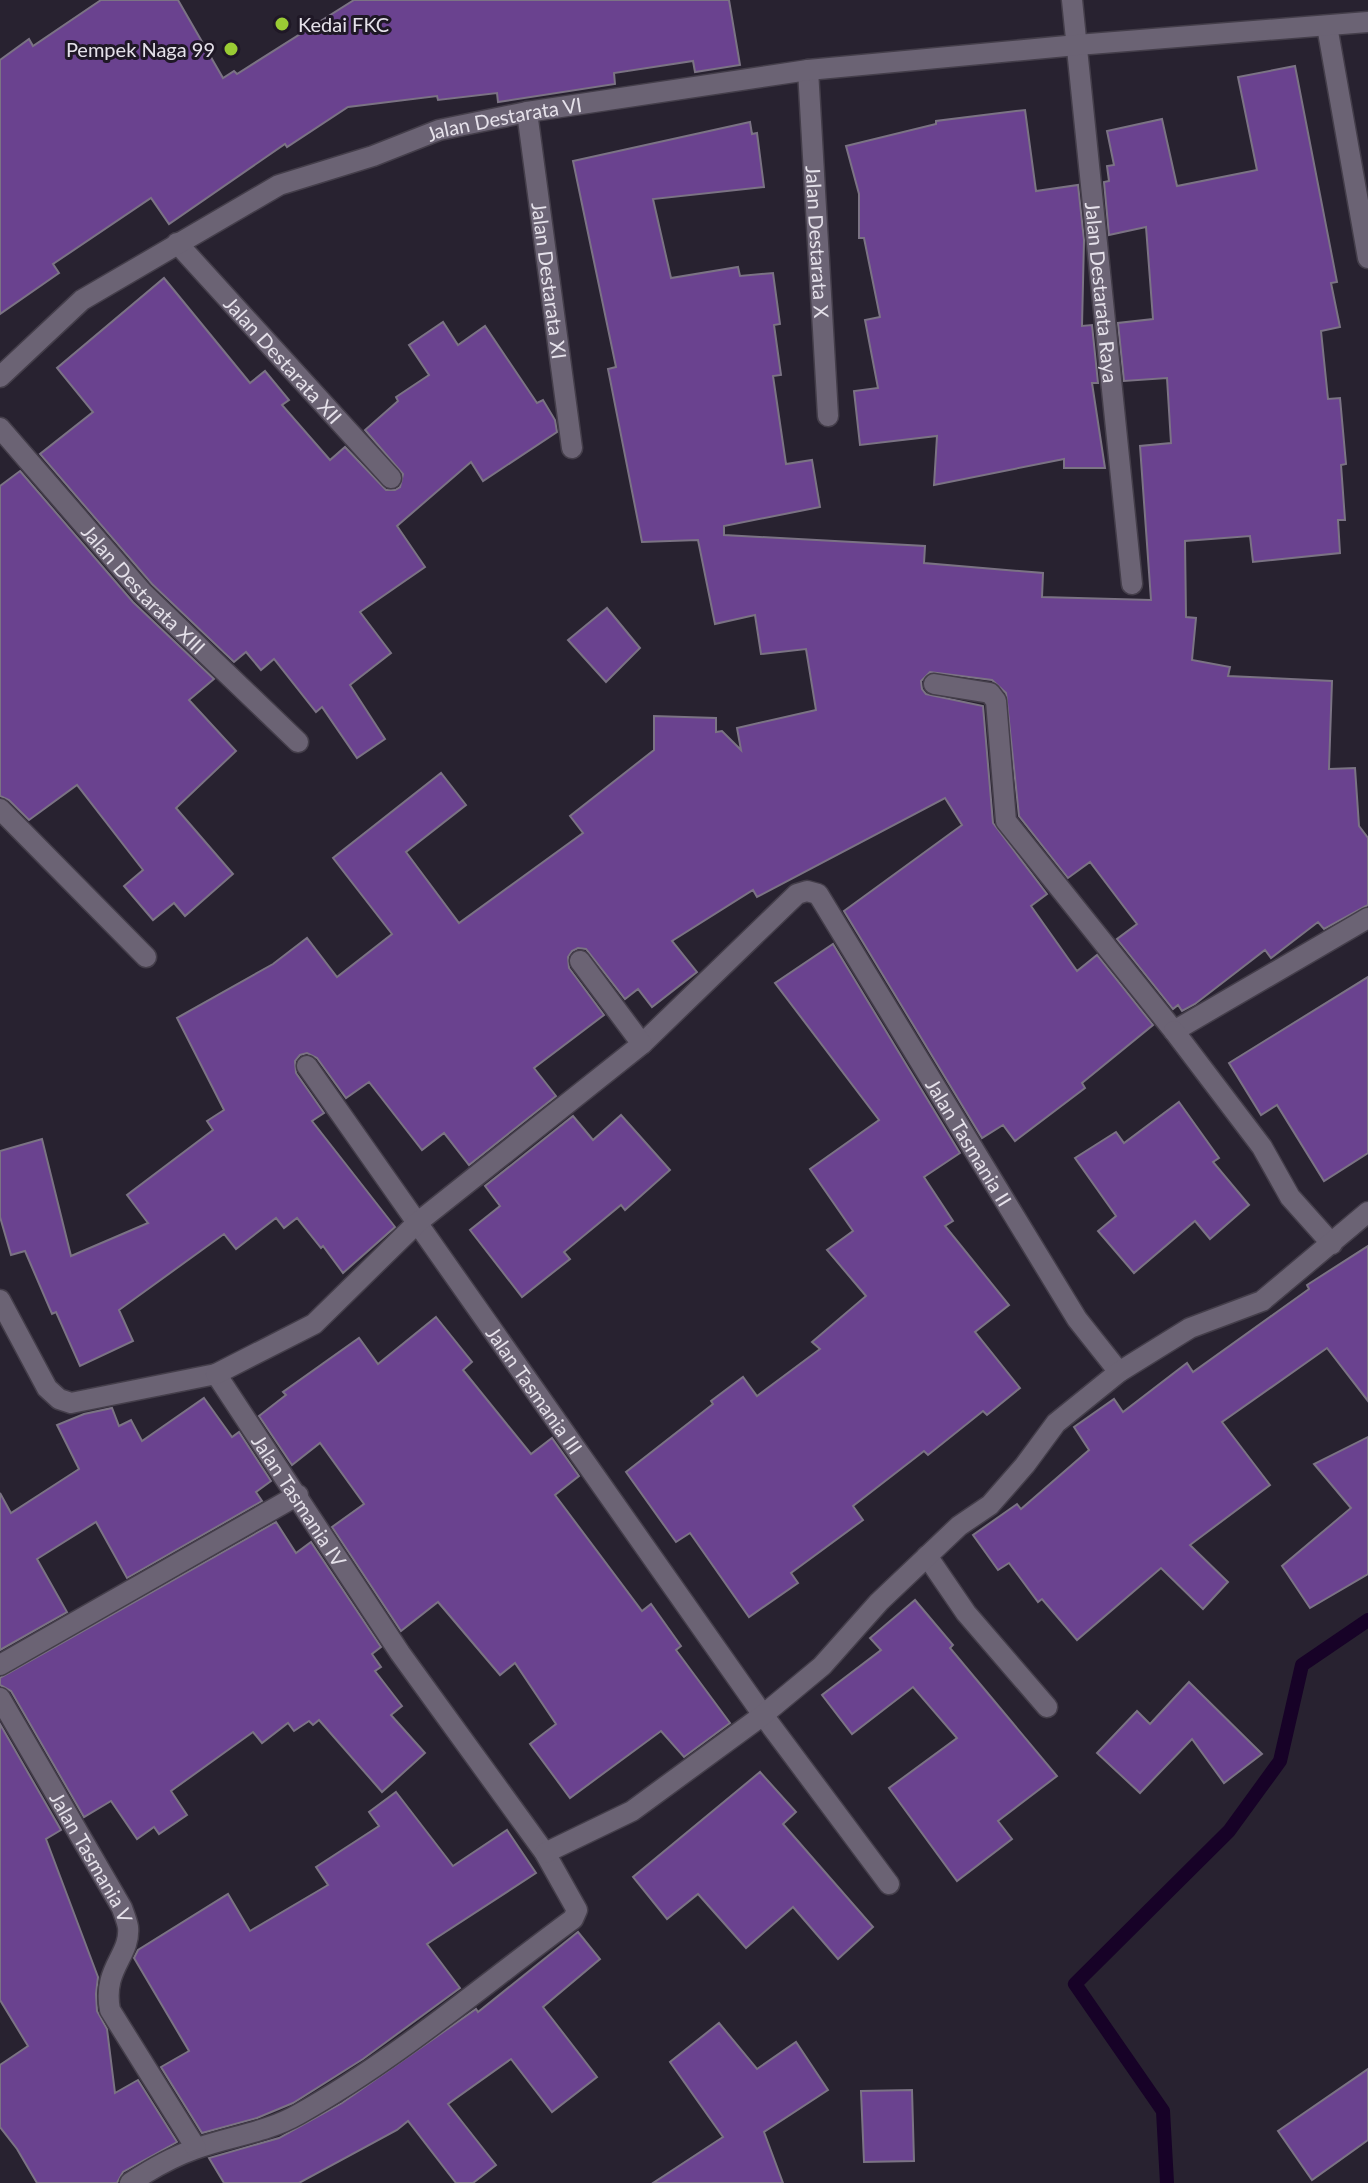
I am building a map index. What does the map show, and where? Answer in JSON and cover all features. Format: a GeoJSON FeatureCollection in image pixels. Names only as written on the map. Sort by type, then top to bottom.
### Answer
{"type":"FeatureCollection","features":[{"type":"Feature","properties":{"kind":"street","name":"Jalan Destarata Raya"},"geometry":{"type":"LineString","coordinates":[[1072,0],[1132,584]]}},
{"type":"Feature","properties":{"kind":"street","name":"Jalan Destarata VI"},"geometry":{"type":"LineString","coordinates":[[0,377],[82,300],[279,185],[373,156],[439,130],[527,112],[808,70],[1368,22]]}},
{"type":"Feature","properties":{"kind":"street"},"geometry":{"type":"LineString","coordinates":[[1327,26],[1368,258]]}},
{"type":"Feature","properties":{"kind":"street","name":"Jalan Destarata X"},"geometry":{"type":"LineString","coordinates":[[808,70],[828,416]]}},
{"type":"Feature","properties":{"kind":"street","name":"Jalan Destarata XI"},"geometry":{"type":"LineString","coordinates":[[527,112],[572,448]]}},
{"type":"Feature","properties":{"kind":"street","name":"Jalan Destarata XII"},"geometry":{"type":"LineString","coordinates":[[177,243],[391,478]]}},
{"type":"Feature","properties":{"kind":"street","name":"Jalan Destarata XIII"},"geometry":{"type":"LineString","coordinates":[[0,428],[143,593],[298,742]]}},
{"type":"Feature","properties":{"kind":"street"},"geometry":{"type":"LineString","coordinates":[[934,684],[990,693],[996,701],[1006,821],[1174,1031],[1262,1147],[1290,1197],[1332,1244]]}},
{"type":"Feature","properties":{"kind":"street"},"geometry":{"type":"LineString","coordinates":[[0,809],[146,957]]}},
{"type":"Feature","properties":{"kind":"street","name":"Jalan Tasmania II"},"geometry":{"type":"LineString","coordinates":[[642,1044],[797,894],[807,891],[818,894],[1077,1319],[1119,1372]]}},
{"type":"Feature","properties":{"kind":"street"},"geometry":{"type":"LineString","coordinates":[[1174,1031],[1368,918]]}},
{"type":"Feature","properties":{"kind":"street"},"geometry":{"type":"LineString","coordinates":[[0,1300],[47,1388],[59,1399],[71,1403],[216,1374],[314,1324],[417,1223],[642,1044],[580,961]]}},
{"type":"Feature","properties":{"kind":"street","name":"Jalan Tasmania III"},"geometry":{"type":"LineString","coordinates":[[307,1066],[763,1715],[889,1884]]}},
{"type":"Feature","properties":{"kind":"street"},"geometry":{"type":"LineString","coordinates":[[545,1853],[632,1811],[763,1715],[822,1666],[879,1602],[927,1556],[959,1526],[990,1505],[1056,1423],[1119,1372],[1190,1328],[1262,1301],[1368,1212]]}},
{"type":"Feature","properties":{"kind":"street","name":"Jalan Tasmania IV"},"geometry":{"type":"LineString","coordinates":[[130,2183],[165,2161],[196,2148],[274,2128],[310,2108],[402,2047],[573,1919],[577,1910],[545,1853],[400,1653],[216,1374]]}},
{"type":"Feature","properties":{"kind":"street"},"geometry":{"type":"LineString","coordinates":[[0,1665],[298,1495]]}},
{"type":"Feature","properties":{"kind":"street"},"geometry":{"type":"LineString","coordinates":[[927,1556],[966,1613],[1047,1707]]}},
{"type":"Feature","properties":{"kind":"street","name":"Jalan Tasmania V"},"geometry":{"type":"LineString","coordinates":[[0,1698],[122,1908],[128,1927],[126,1943],[109,1978],[106,1992],[110,2010],[196,2148]]}},
{"type":"Feature","properties":{"kind":"building"},"geometry":{"type":"Polygon","coordinates":[[[101,0],[178,0],[223,78],[234,71],[237,74],[354,0],[729,0],[740,65],[695,72],[693,61],[614,73],[615,84],[498,102],[497,93],[438,100],[437,96],[348,107],[287,147],[285,144],[169,224],[151,198],[53,264],[59,273],[0,314],[0,60],[29,39],[33,46],[101,0]]]}},
{"type":"Feature","properties":{"kind":"building"},"geometry":{"type":"Polygon","coordinates":[[[1295,66],[1337,282],[1331,283],[1340,327],[1321,331],[1328,399],[1340,398],[1346,464],[1341,465],[1345,520],[1338,520],[1340,553],[1253,562],[1250,536],[1185,541],[1186,617],[1196,618],[1192,660],[1230,667],[1228,676],[1332,681],[1329,769],[1355,768],[1359,826],[1368,838],[1368,905],[1324,929],[1318,922],[1271,958],[1265,950],[1195,1004],[1182,1011],[1178,1005],[1173,1009],[1117,939],[1137,924],[1090,862],[1068,878],[1019,816],[1006,693],[992,680],[930,672],[921,681],[926,694],[983,706],[993,823],[1047,894],[1031,906],[1077,971],[1097,955],[1153,1025],[1082,1083],[1085,1088],[1015,1141],[1003,1125],[982,1138],[844,911],[962,825],[945,798],[757,897],[753,890],[672,941],[697,972],[652,1007],[638,989],[625,999],[586,949],[572,951],[568,957],[569,968],[604,1015],[534,1068],[556,1096],[469,1165],[444,1133],[422,1150],[369,1082],[346,1098],[317,1058],[307,1053],[300,1055],[295,1061],[296,1073],[324,1113],[312,1121],[395,1227],[343,1273],[297,1218],[284,1228],[276,1218],[236,1249],[224,1234],[119,1310],[133,1341],[80,1366],[56,1312],[52,1314],[25,1251],[11,1255],[0,1217],[0,1151],[42,1139],[71,1256],[148,1223],[127,1195],[213,1130],[207,1121],[224,1110],[177,1018],[273,964],[307,938],[337,977],[392,934],[333,858],[441,773],[466,805],[406,852],[459,923],[583,833],[570,816],[654,750],[654,716],[716,718],[716,732],[722,731],[741,750],[737,728],[816,710],[806,649],[761,654],[755,615],[715,624],[698,540],[642,542],[608,369],[616,367],[573,161],[750,122],[752,134],[757,133],[764,187],[653,199],[671,278],[738,267],[740,276],[773,273],[780,324],[774,325],[781,375],[773,376],[786,464],[812,460],[820,507],[724,526],[724,535],[925,546],[924,563],[1043,573],[1042,597],[1151,600],[1140,446],[1171,443],[1167,378],[1124,381],[1118,323],[1153,319],[1146,227],[1109,235],[1104,182],[1109,181],[1107,166],[1114,165],[1107,131],[1162,119],[1177,186],[1257,170],[1238,77],[1295,66]]]}},
{"type":"Feature","properties":{"kind":"building"},"geometry":{"type":"Polygon","coordinates":[[[1025,110],[1036,191],[1078,185],[1084,240],[1082,326],[1092,325],[1098,383],[1092,383],[1105,468],[1064,468],[1064,459],[934,485],[937,436],[860,445],[854,391],[878,388],[865,320],[880,317],[864,238],[859,238],[859,194],[846,146],[936,124],[936,121],[1025,110]]]}},
{"type":"Feature","properties":{"kind":"building"},"geometry":{"type":"Polygon","coordinates":[[[164,278],[250,383],[265,371],[289,400],[282,405],[330,460],[345,447],[386,490],[400,487],[403,474],[365,430],[398,401],[396,397],[429,375],[409,345],[443,322],[458,345],[485,326],[537,403],[543,400],[555,420],[557,432],[483,481],[471,462],[397,526],[425,567],[360,612],[391,653],[350,685],[385,739],[357,758],[322,707],[316,712],[274,659],[261,670],[246,652],[234,662],[152,584],[40,454],[93,412],[57,368],[164,278]]]}},
{"type":"Feature","properties":{"kind":"building"},"geometry":{"type":"Polygon","coordinates":[[[20,471],[133,602],[214,679],[189,700],[236,751],[176,808],[233,874],[185,916],[174,903],[153,920],[124,886],[143,870],[77,785],[29,820],[9,800],[0,796],[0,486],[20,471]]]}},
{"type":"Feature","properties":{"kind":"building"},"geometry":{"type":"Polygon","coordinates":[[[607,608],[640,648],[606,682],[568,640],[607,608]]]}},
{"type":"Feature","properties":{"kind":"building"},"geometry":{"type":"Polygon","coordinates":[[[833,944],[960,1153],[924,1177],[953,1221],[945,1226],[1009,1305],[975,1332],[1020,1388],[987,1415],[983,1411],[928,1455],[924,1451],[853,1506],[863,1520],[791,1573],[798,1583],[749,1617],[690,1533],[676,1542],[626,1472],[743,1377],[757,1396],[820,1349],[812,1342],[866,1296],[827,1250],[853,1231],[810,1169],[879,1120],[775,983],[833,944]]]}},
{"type":"Feature","properties":{"kind":"building"},"geometry":{"type":"Polygon","coordinates":[[[1368,977],[1368,1153],[1324,1181],[1277,1105],[1261,1115],[1229,1063],[1368,977]]]}},
{"type":"Feature","properties":{"kind":"building"},"geometry":{"type":"Polygon","coordinates":[[[1179,1102],[1219,1158],[1213,1162],[1249,1205],[1210,1239],[1195,1221],[1134,1273],[1098,1231],[1116,1216],[1075,1158],[1116,1132],[1124,1143],[1179,1102]]]}},
{"type":"Feature","properties":{"kind":"building"},"geometry":{"type":"Polygon","coordinates":[[[621,1115],[670,1170],[625,1210],[621,1205],[564,1252],[570,1259],[522,1297],[470,1230],[500,1206],[485,1186],[573,1116],[593,1140],[621,1115]]]}},
{"type":"Feature","properties":{"kind":"building"},"geometry":{"type":"Polygon","coordinates":[[[1368,1246],[1368,1401],[1327,1348],[1222,1422],[1270,1485],[1190,1545],[1228,1582],[1203,1609],[1161,1568],[1077,1640],[1042,1599],[1038,1602],[1009,1563],[998,1570],[973,1535],[1017,1504],[1021,1509],[1089,1450],[1074,1427],[1114,1399],[1123,1412],[1187,1363],[1193,1372],[1309,1289],[1307,1285],[1368,1246]]]}},
{"type":"Feature","properties":{"kind":"building"},"geometry":{"type":"Polygon","coordinates":[[[436,1317],[472,1362],[463,1370],[531,1454],[552,1438],[579,1476],[555,1495],[642,1611],[651,1604],[681,1646],[676,1650],[730,1723],[684,1757],[661,1731],[570,1798],[530,1744],[556,1724],[515,1663],[500,1675],[438,1602],[401,1631],[332,1527],[364,1504],[320,1443],[292,1465],[259,1416],[286,1395],[283,1392],[359,1338],[378,1364],[436,1317]]]}},
{"type":"Feature","properties":{"kind":"building"},"geometry":{"type":"Polygon","coordinates":[[[204,1398],[232,1437],[239,1432],[271,1481],[256,1492],[262,1501],[127,1578],[96,1522],[37,1559],[67,1612],[0,1650],[0,1493],[11,1513],[79,1469],[57,1425],[84,1414],[112,1408],[119,1426],[131,1420],[142,1441],[204,1398]]]}},
{"type":"Feature","properties":{"kind":"building"},"geometry":{"type":"Polygon","coordinates":[[[1368,1437],[1368,1574],[1310,1608],[1282,1566],[1351,1508],[1314,1464],[1368,1437]]]}},
{"type":"Feature","properties":{"kind":"building"},"geometry":{"type":"Polygon","coordinates":[[[276,1522],[296,1553],[311,1542],[381,1647],[372,1654],[381,1667],[375,1671],[402,1706],[391,1715],[425,1753],[382,1792],[319,1720],[313,1725],[309,1721],[294,1731],[288,1723],[262,1743],[253,1732],[171,1791],[187,1815],[159,1834],[154,1827],[137,1839],[111,1801],[84,1817],[11,1691],[0,1685],[0,1678],[276,1522]]]}},
{"type":"Feature","properties":{"kind":"building"},"geometry":{"type":"Polygon","coordinates":[[[915,1600],[953,1645],[950,1648],[1057,1776],[998,1821],[1012,1839],[957,1881],[889,1788],[957,1738],[913,1687],[852,1734],[822,1695],[881,1650],[870,1638],[915,1600]]]}},
{"type":"Feature","properties":{"kind":"building"},"geometry":{"type":"Polygon","coordinates":[[[1189,1682],[1262,1754],[1224,1783],[1192,1739],[1140,1793],[1097,1753],[1137,1711],[1150,1724],[1189,1682]]]}},
{"type":"Feature","properties":{"kind":"building"},"geometry":{"type":"Polygon","coordinates":[[[0,1724],[61,1830],[46,1839],[98,1977],[97,2011],[107,2029],[115,2093],[138,2080],[177,2142],[123,2172],[117,2183],[37,2183],[0,2127],[0,2065],[28,2046],[0,2000],[0,1724]]]}},
{"type":"Feature","properties":{"kind":"building"},"geometry":{"type":"Polygon","coordinates":[[[760,1772],[796,1812],[783,1824],[873,1927],[838,1959],[793,1907],[746,1948],[698,1894],[667,1919],[633,1877],[760,1772]]]}},
{"type":"Feature","properties":{"kind":"building"},"geometry":{"type":"Polygon","coordinates":[[[396,1792],[453,1866],[507,1830],[536,1873],[427,1944],[460,1988],[363,2059],[293,2103],[257,2118],[202,2133],[161,2067],[189,2051],[134,1958],[138,1950],[228,1894],[250,1931],[328,1885],[316,1867],[379,1826],[369,1812],[396,1792]]]}},
{"type":"Feature","properties":{"kind":"building"},"geometry":{"type":"Polygon","coordinates":[[[578,1932],[600,1959],[543,2007],[597,2077],[552,2112],[511,2059],[448,2104],[496,2165],[473,2183],[456,2183],[408,2121],[299,2183],[224,2183],[209,2158],[279,2138],[342,2103],[476,2009],[478,2012],[578,1932]]]}},
{"type":"Feature","properties":{"kind":"building"},"geometry":{"type":"Polygon","coordinates":[[[719,2023],[757,2069],[796,2042],[828,2090],[764,2132],[783,2183],[653,2183],[723,2137],[670,2062],[719,2023]]]}},
{"type":"Feature","properties":{"kind":"building"},"geometry":{"type":"Polygon","coordinates":[[[1368,2069],[1368,2140],[1312,2180],[1278,2131],[1368,2069]]]}},
{"type":"Feature","properties":{"kind":"building"},"geometry":{"type":"Polygon","coordinates":[[[912,2090],[914,2161],[864,2162],[861,2091],[912,2090]]]}},
{"type":"Feature","properties":{"kind":"waterway"},"geometry":{"type":"LineString","coordinates":[[1167,2183],[1163,2111],[1075,1984],[1229,1831],[1280,1761],[1302,1665],[1368,1620]]}},
{"type":"Feature","properties":{"kind":"place","name":"Kedai FKC"},"geometry":{"type":"Point","coordinates":[282,24]}},
{"type":"Feature","properties":{"kind":"place","name":"Pempek Naga 99"},"geometry":{"type":"Point","coordinates":[231,49]}}]}
